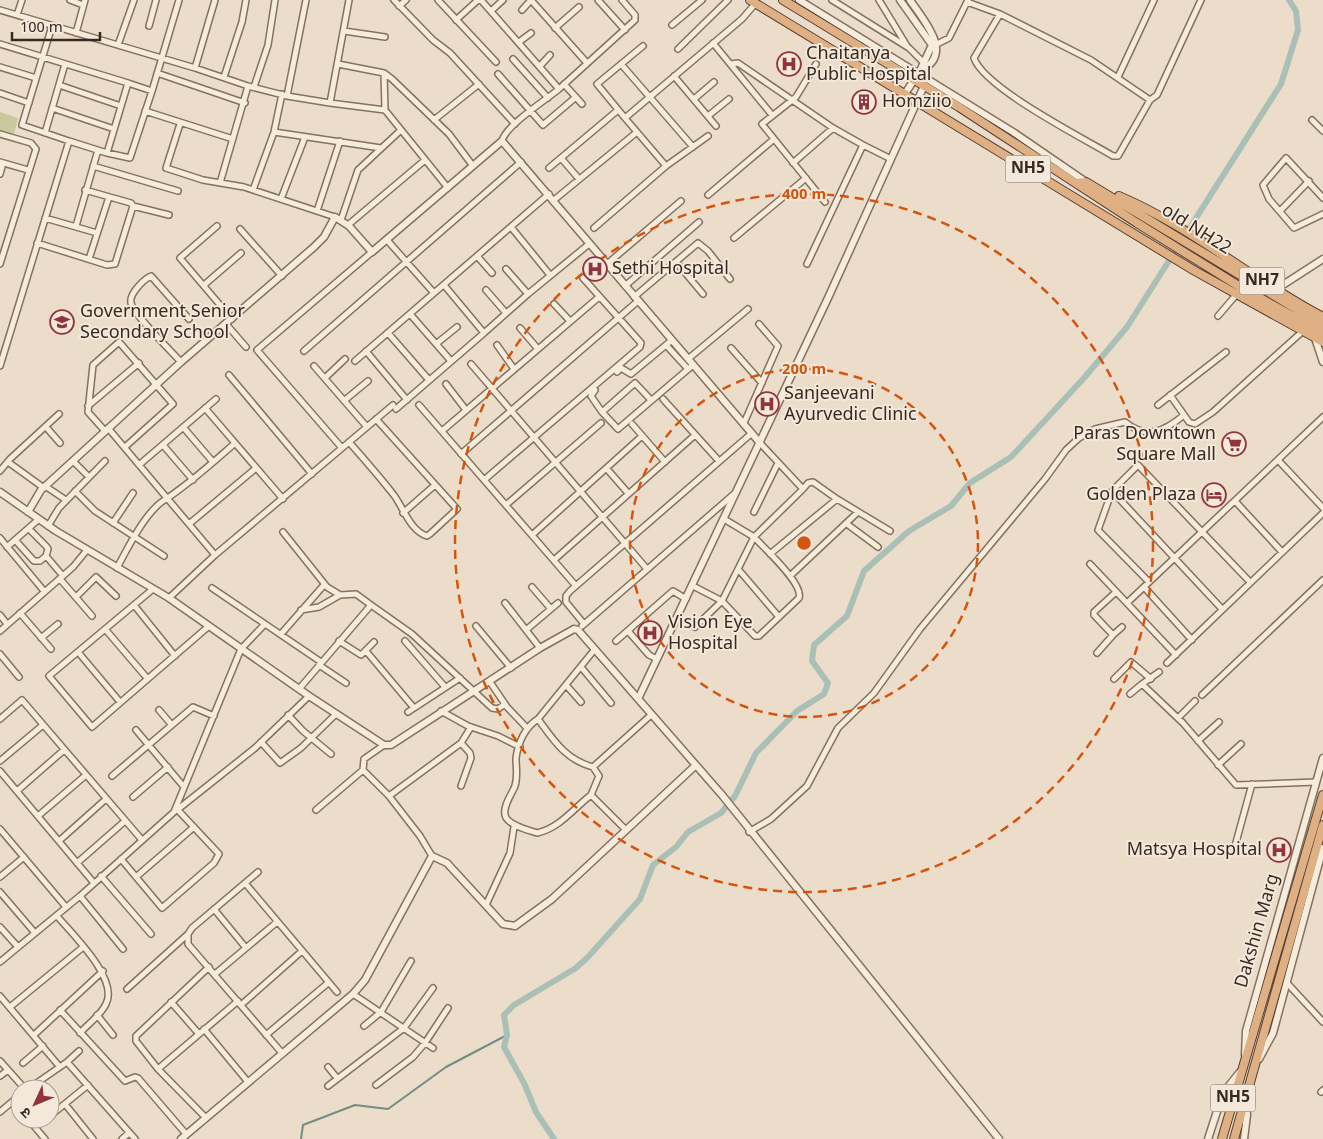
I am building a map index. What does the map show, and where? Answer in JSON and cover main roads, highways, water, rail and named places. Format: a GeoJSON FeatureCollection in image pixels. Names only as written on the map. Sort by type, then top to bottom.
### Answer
{"type":"FeatureCollection","features":[{"type":"Feature","properties":{"kind":"highway","name":"NH5"},"geometry":{"type":"LineString","coordinates":[[783,0],[918,75],[924,86],[1146,228],[1323,333]]}},
{"type":"Feature","properties":{"kind":"highway","name":"NH5"},"geometry":{"type":"LineString","coordinates":[[752,2],[1236,295],[1323,342]]}},
{"type":"Feature","properties":{"kind":"highway","name":"NH7"},"geometry":{"type":"LineString","coordinates":[[1076,183],[1086,182],[1156,212],[1275,290],[1323,317]]}},
{"type":"Feature","properties":{"kind":"highway","name":"old NH22"},"geometry":{"type":"LineString","coordinates":[[1086,182],[1323,325]]}},
{"type":"Feature","properties":{"kind":"highway","name":"Dakshin Marg"},"geometry":{"type":"LineString","coordinates":[[1222,1139],[1244,1056],[1323,795]]}},
{"type":"Feature","properties":{"kind":"highway","name":"Dakshin Marg"},"geometry":{"type":"LineString","coordinates":[[1234,1139],[1323,825]]}},
{"type":"Feature","properties":{"kind":"waterway"},"geometry":{"type":"LineString","coordinates":[[554,1139],[536,1112],[524,1083],[504,1047],[507,1035],[504,1015],[514,1005],[576,968],[588,957],[640,899],[653,865],[676,847],[688,832],[721,813],[735,796],[756,753],[797,711],[824,694],[828,683],[812,661],[814,645],[847,616],[864,571],[909,531],[951,506],[970,483],[1011,457],[1084,378],[1127,327],[1281,84],[1298,30],[1296,11],[1289,0]]}},
{"type":"Feature","properties":{"kind":"waterway"},"geometry":{"type":"LineString","coordinates":[[301,1139],[303,1125],[355,1105],[388,1109],[446,1067],[507,1035]]}},
{"type":"Feature","properties":{"kind":"place","name":"Chaitanya Public Hospital"},"geometry":{"type":"Point","coordinates":[789,64]}},
{"type":"Feature","properties":{"kind":"place","name":"Homziio"},"geometry":{"type":"Point","coordinates":[864,102]}},
{"type":"Feature","properties":{"kind":"place","name":"Sethi Hospital"},"geometry":{"type":"Point","coordinates":[595,269]}},
{"type":"Feature","properties":{"kind":"place","name":"Government Senior Secondary School"},"geometry":{"type":"Point","coordinates":[62,322]}},
{"type":"Feature","properties":{"kind":"place","name":"Sanjeevani Ayurvedic Clinic"},"geometry":{"type":"Point","coordinates":[767,404]}},
{"type":"Feature","properties":{"kind":"place","name":"Paras Downtown Square Mall"},"geometry":{"type":"Point","coordinates":[1234,444]}},
{"type":"Feature","properties":{"kind":"place","name":"Golden Plaza"},"geometry":{"type":"Point","coordinates":[1214,495]}},
{"type":"Feature","properties":{"kind":"place","name":"Vision Eye Hospital"},"geometry":{"type":"Point","coordinates":[650,633]}},
{"type":"Feature","properties":{"kind":"place","name":"Matsya Hospital"},"geometry":{"type":"Point","coordinates":[1279,850]}}]}
